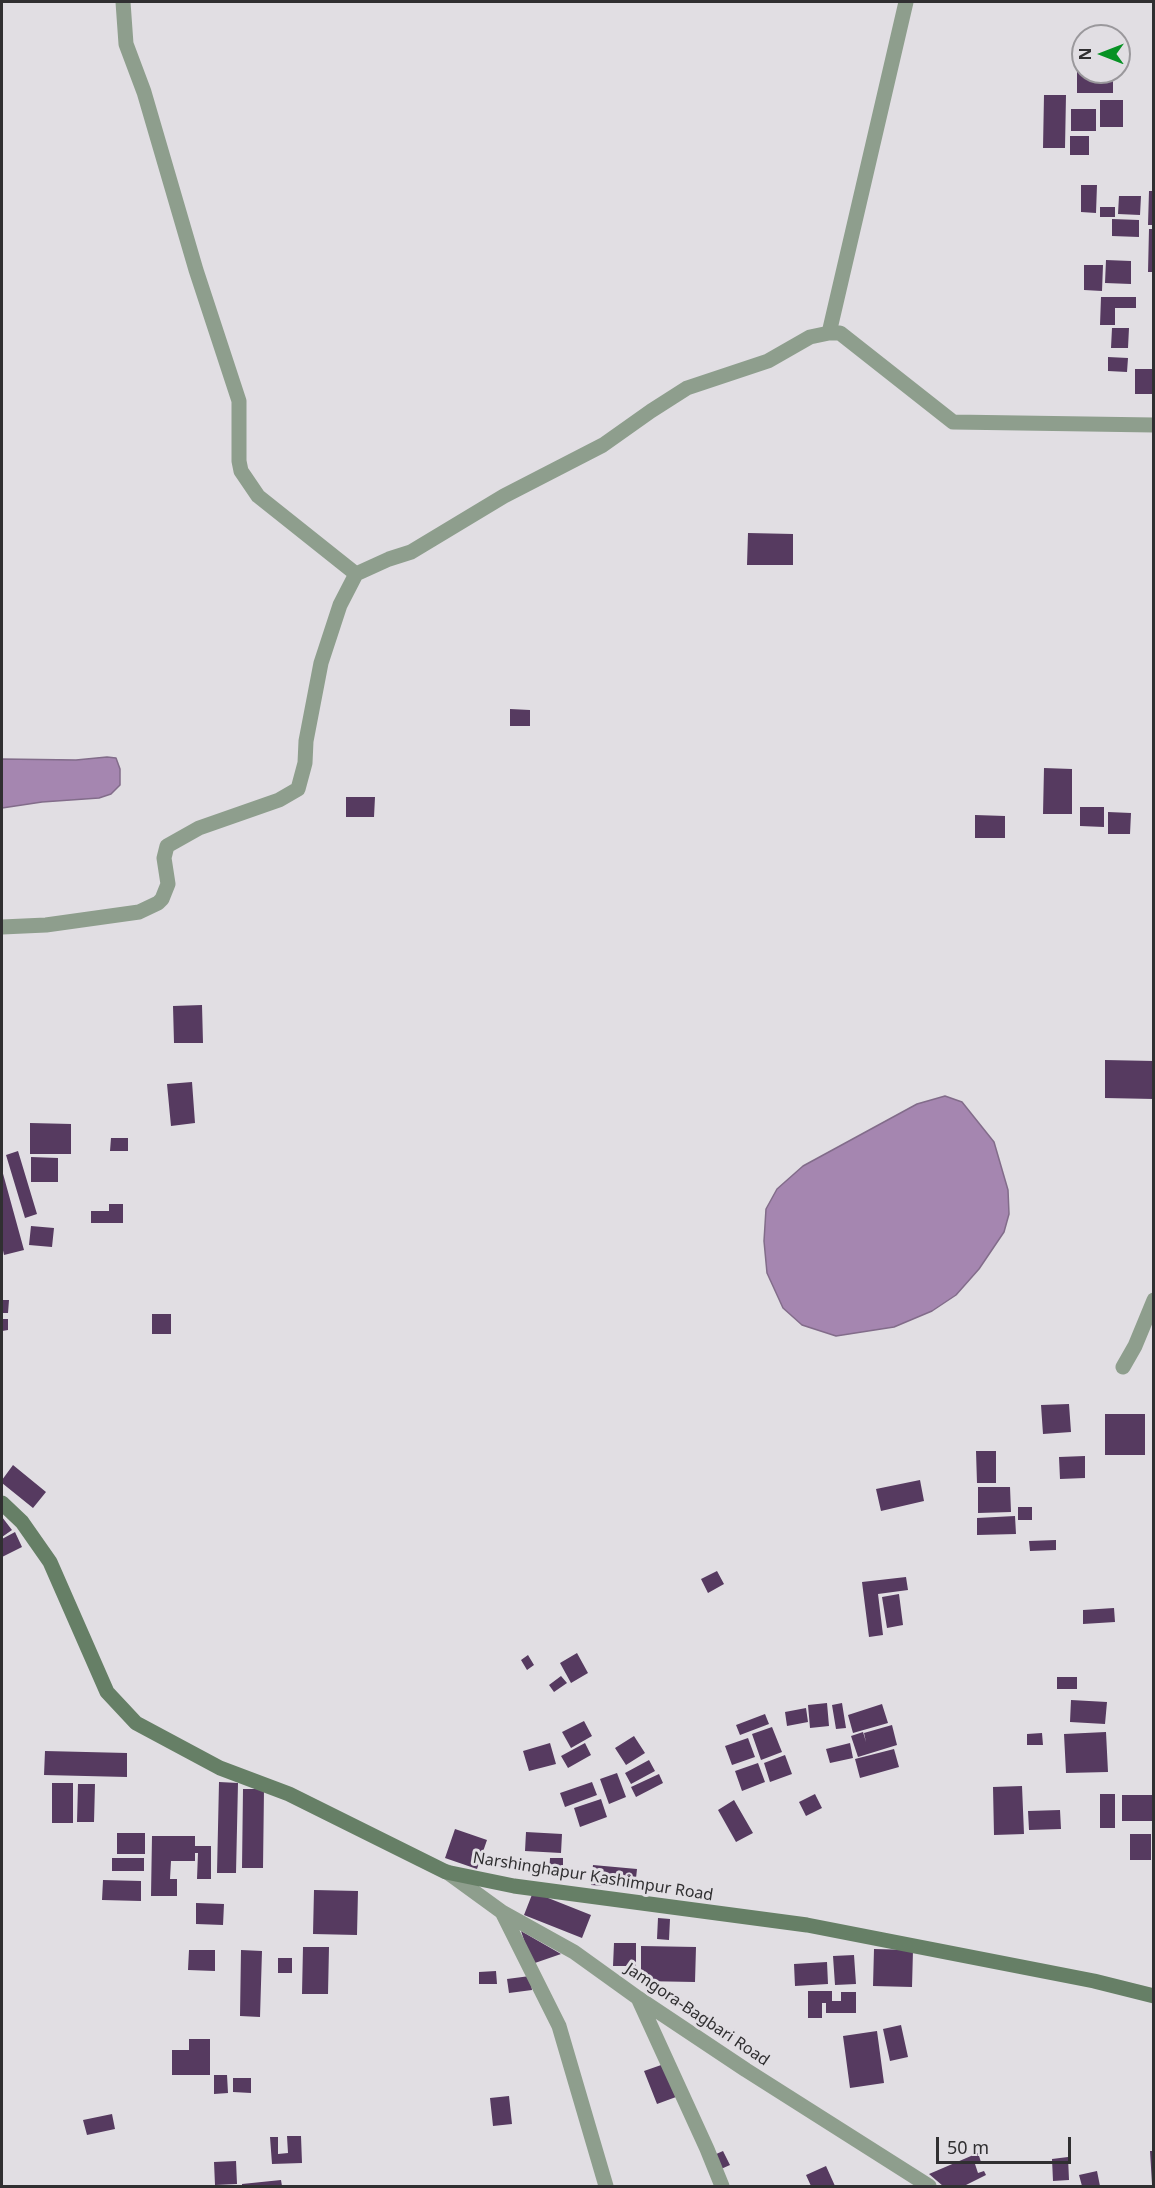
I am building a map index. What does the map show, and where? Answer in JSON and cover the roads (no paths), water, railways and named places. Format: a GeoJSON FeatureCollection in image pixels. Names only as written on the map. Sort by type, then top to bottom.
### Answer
{"type":"FeatureCollection","features":[{"type":"Feature","properties":{"kind":"main road","name":"Narshinghapur Kashimpur Road"},"geometry":{"type":"LineString","coordinates":[[2,1503],[22,1522],[50,1562],[107,1692],[136,1723],[220,1768],[289,1794],[446,1872],[514,1886],[807,1925],[1094,1981],[1154,1996]]}},
{"type":"Feature","properties":{"kind":"street"},"geometry":{"type":"LineString","coordinates":[[123,2],[126,44],[144,93],[196,270],[238,401],[238,461],[241,471],[258,496],[356,574]]}},
{"type":"Feature","properties":{"kind":"street"},"geometry":{"type":"LineString","coordinates":[[829,333],[906,2]]}},
{"type":"Feature","properties":{"kind":"street"},"geometry":{"type":"LineString","coordinates":[[2,927],[46,925],[119,915],[139,912],[152,906],[162,898],[168,884],[164,858],[167,846],[199,828],[279,800],[298,789],[305,763],[306,741],[321,663],[340,605],[356,574],[411,552],[504,496],[603,445],[687,388],[768,361],[810,337],[840,333],[953,422],[1154,425]]}},
{"type":"Feature","properties":{"kind":"street"},"geometry":{"type":"LineString","coordinates":[[1123,1367],[1135,1346],[1154,1300]]}},
{"type":"Feature","properties":{"kind":"street","name":"Jamgora-Bagbari Road"},"geometry":{"type":"LineString","coordinates":[[446,1872],[502,1912],[573,1952],[638,1998],[929,2187]]}},
{"type":"Feature","properties":{"kind":"street"},"geometry":{"type":"LineString","coordinates":[[502,1912],[559,2026],[606,2187]]}},
{"type":"Feature","properties":{"kind":"street"},"geometry":{"type":"LineString","coordinates":[[638,1998],[722,2187]]}}]}
